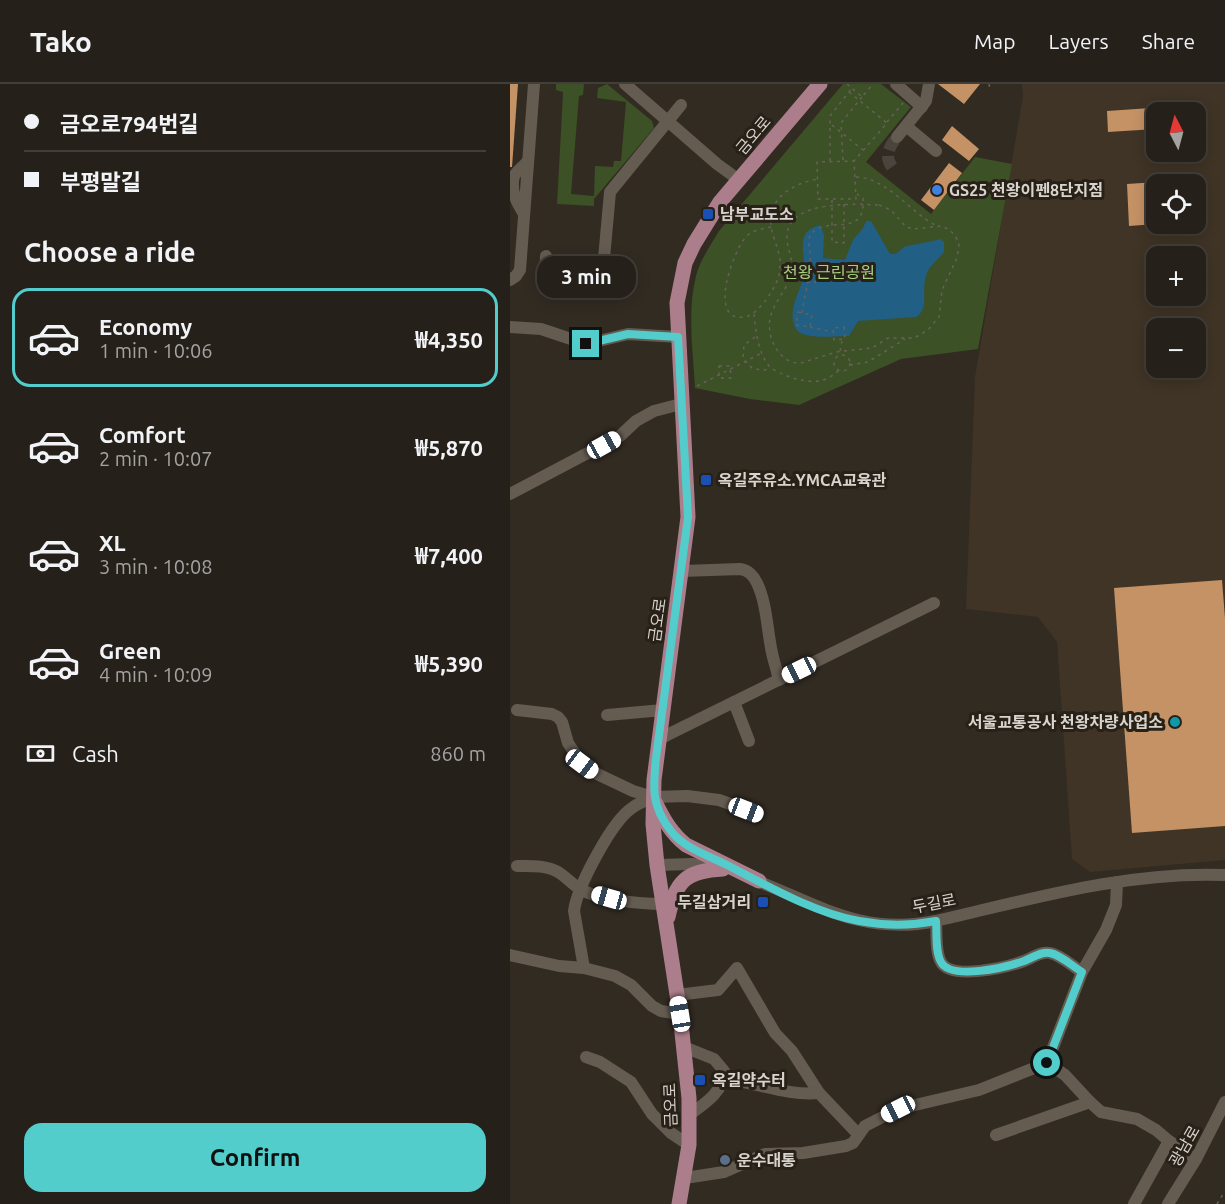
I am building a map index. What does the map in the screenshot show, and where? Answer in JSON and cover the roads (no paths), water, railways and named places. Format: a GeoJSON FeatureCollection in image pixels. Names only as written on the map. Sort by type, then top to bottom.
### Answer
{"type":"FeatureCollection","features":[{"type":"Feature","properties":{"kind":"main road","name":"금오로"},"geometry":{"type":"LineString","coordinates":[[679,1204],[689,1145],[689,1115],[680,1014],[657,865],[653,797],[688,517],[677,303],[685,264],[694,244],[720,202],[820,84]]}},
{"type":"Feature","properties":{"kind":"main road"},"geometry":{"type":"LineString","coordinates":[[653,797],[664,820],[676,837],[759,881]]}},
{"type":"Feature","properties":{"kind":"main road"},"geometry":{"type":"LineString","coordinates":[[666,926],[672,900],[681,882],[696,872],[723,869]]}},
{"type":"Feature","properties":{"kind":"street"},"geometry":{"type":"LineString","coordinates":[[510,280],[520,270],[534,84]]}},
{"type":"Feature","properties":{"kind":"street"},"geometry":{"type":"LineString","coordinates":[[626,84],[739,180]]}},
{"type":"Feature","properties":{"kind":"street"},"geometry":{"type":"LineString","coordinates":[[896,84],[922,107]]}},
{"type":"Feature","properties":{"kind":"street"},"geometry":{"type":"LineString","coordinates":[[897,137],[922,107],[928,97],[929,84]]}},
{"type":"Feature","properties":{"kind":"street"},"geometry":{"type":"LineString","coordinates":[[546,256],[544,288],[601,292],[610,192],[681,105]]}},
{"type":"Feature","properties":{"kind":"street"},"geometry":{"type":"LineString","coordinates":[[906,126],[936,152]]}},
{"type":"Feature","properties":{"kind":"street"},"geometry":{"type":"LineString","coordinates":[[510,327],[541,329],[586,344],[628,334],[678,337]]}},
{"type":"Feature","properties":{"kind":"street"},"geometry":{"type":"LineString","coordinates":[[510,494],[620,436],[636,421],[654,411],[681,404]]}},
{"type":"Feature","properties":{"kind":"street"},"geometry":{"type":"LineString","coordinates":[[682,571],[740,568],[752,575],[762,598],[779,680]]}},
{"type":"Feature","properties":{"kind":"street"},"geometry":{"type":"LineString","coordinates":[[659,739],[934,603]]}},
{"type":"Feature","properties":{"kind":"street"},"geometry":{"type":"LineString","coordinates":[[734,702],[749,741]]}},
{"type":"Feature","properties":{"kind":"street"},"geometry":{"type":"LineString","coordinates":[[517,710],[552,714],[558,717],[568,743],[582,764],[593,772],[633,791],[653,797],[700,797],[719,800],[758,814]]}},
{"type":"Feature","properties":{"kind":"street"},"geometry":{"type":"LineString","coordinates":[[607,715],[663,710]]}},
{"type":"Feature","properties":{"kind":"street"},"geometry":{"type":"LineString","coordinates":[[584,968],[574,911],[575,902],[582,890],[587,871],[601,846],[630,809],[653,797]]}},
{"type":"Feature","properties":{"kind":"street","name":"두길로"},"geometry":{"type":"LineString","coordinates":[[657,865],[692,864],[723,869],[759,881],[821,909],[858,921],[898,926],[936,921],[1117,882],[1209,874],[1225,875]]}},
{"type":"Feature","properties":{"kind":"street"},"geometry":{"type":"LineString","coordinates":[[517,866],[545,867],[557,871],[582,890],[640,904],[663,904]]}},
{"type":"Feature","properties":{"kind":"street"},"geometry":{"type":"LineString","coordinates":[[1209,874],[1225,869]]}},
{"type":"Feature","properties":{"kind":"street"},"geometry":{"type":"LineString","coordinates":[[1209,874],[1225,880]]}},
{"type":"Feature","properties":{"kind":"street"},"geometry":{"type":"LineString","coordinates":[[685,1178],[724,1172],[765,1154],[803,1153],[846,1146],[853,1143],[865,1126],[898,1109],[979,1090],[1047,1063],[1082,972],[1106,930],[1116,904],[1117,882]]}},
{"type":"Feature","properties":{"kind":"street"},"geometry":{"type":"LineString","coordinates":[[936,921],[941,963],[952,971],[965,972],[1005,967],[1038,954],[1048,953],[1058,956],[1082,972]]}},
{"type":"Feature","properties":{"kind":"street"},"geometry":{"type":"LineString","coordinates":[[510,955],[615,976],[631,985],[652,1006],[661,1011],[680,1014]]}},
{"type":"Feature","properties":{"kind":"street"},"geometry":{"type":"LineString","coordinates":[[677,995],[718,990],[737,968],[776,1033],[792,1051],[819,1093],[858,1134]]}},
{"type":"Feature","properties":{"kind":"street"},"geometry":{"type":"LineString","coordinates":[[684,1047],[714,1059],[724,1071],[724,1079],[709,1100],[689,1115]]}},
{"type":"Feature","properties":{"kind":"street"},"geometry":{"type":"LineString","coordinates":[[586,1057],[600,1062],[630,1082],[652,1114],[671,1133],[689,1145]]}},
{"type":"Feature","properties":{"kind":"street"},"geometry":{"type":"LineString","coordinates":[[1047,1063],[1065,1075],[1090,1102],[1108,1114],[1130,1116],[1146,1123],[1196,1159]]}},
{"type":"Feature","properties":{"kind":"street"},"geometry":{"type":"LineString","coordinates":[[724,1079],[746,1081],[801,1095],[819,1093]]}},
{"type":"Feature","properties":{"kind":"street"},"geometry":{"type":"LineString","coordinates":[[996,1135],[1090,1102]]}},
{"type":"Feature","properties":{"kind":"street","name":"광남로"},"geometry":{"type":"LineString","coordinates":[[1168,1204],[1196,1159],[1225,1102]]}},
{"type":"Feature","properties":{"kind":"street"},"geometry":{"type":"LineString","coordinates":[[1134,1204],[1169,1141]]}},
{"type":"Feature","properties":{"kind":"water"},"geometry":{"type":"Polygon","coordinates":[[[866,221],[871,221],[890,254],[896,254],[904,247],[940,239],[944,242],[944,252],[926,275],[924,305],[920,314],[916,317],[858,321],[849,336],[805,335],[796,329],[792,316],[804,276],[803,240],[805,235],[813,227],[820,225],[824,235],[823,258],[845,260],[853,240],[866,221]]]}},
{"type":"Feature","properties":{"kind":"tunnel"},"geometry":{"type":"LineString","coordinates":[[892,167],[888,159],[888,152],[897,137]]}},
{"type":"Feature","properties":{"kind":"place","name":"GS25 천왕이펜8단지점"},"geometry":{"type":"Point","coordinates":[937,190]}},
{"type":"Feature","properties":{"kind":"place","name":"남부교도소"},"geometry":{"type":"Point","coordinates":[708,214]}},
{"type":"Feature","properties":{"kind":"place","name":"옥길주유소.YMCA교육관"},"geometry":{"type":"Point","coordinates":[706,480]}},
{"type":"Feature","properties":{"kind":"place","name":"서울교통공사 천왕차량사업소"},"geometry":{"type":"Point","coordinates":[1175,722]}},
{"type":"Feature","properties":{"kind":"place","name":"두길삼거리"},"geometry":{"type":"Point","coordinates":[763,902]}},
{"type":"Feature","properties":{"kind":"place","name":"옥길약수터"},"geometry":{"type":"Point","coordinates":[700,1080]}},
{"type":"Feature","properties":{"kind":"place","name":"운수대통"},"geometry":{"type":"Point","coordinates":[725,1160]}},
{"type":"Feature","properties":{"kind":"park label","name":"천왕 근린공원"},"geometry":{"type":"Point","coordinates":[829,272]}}]}
